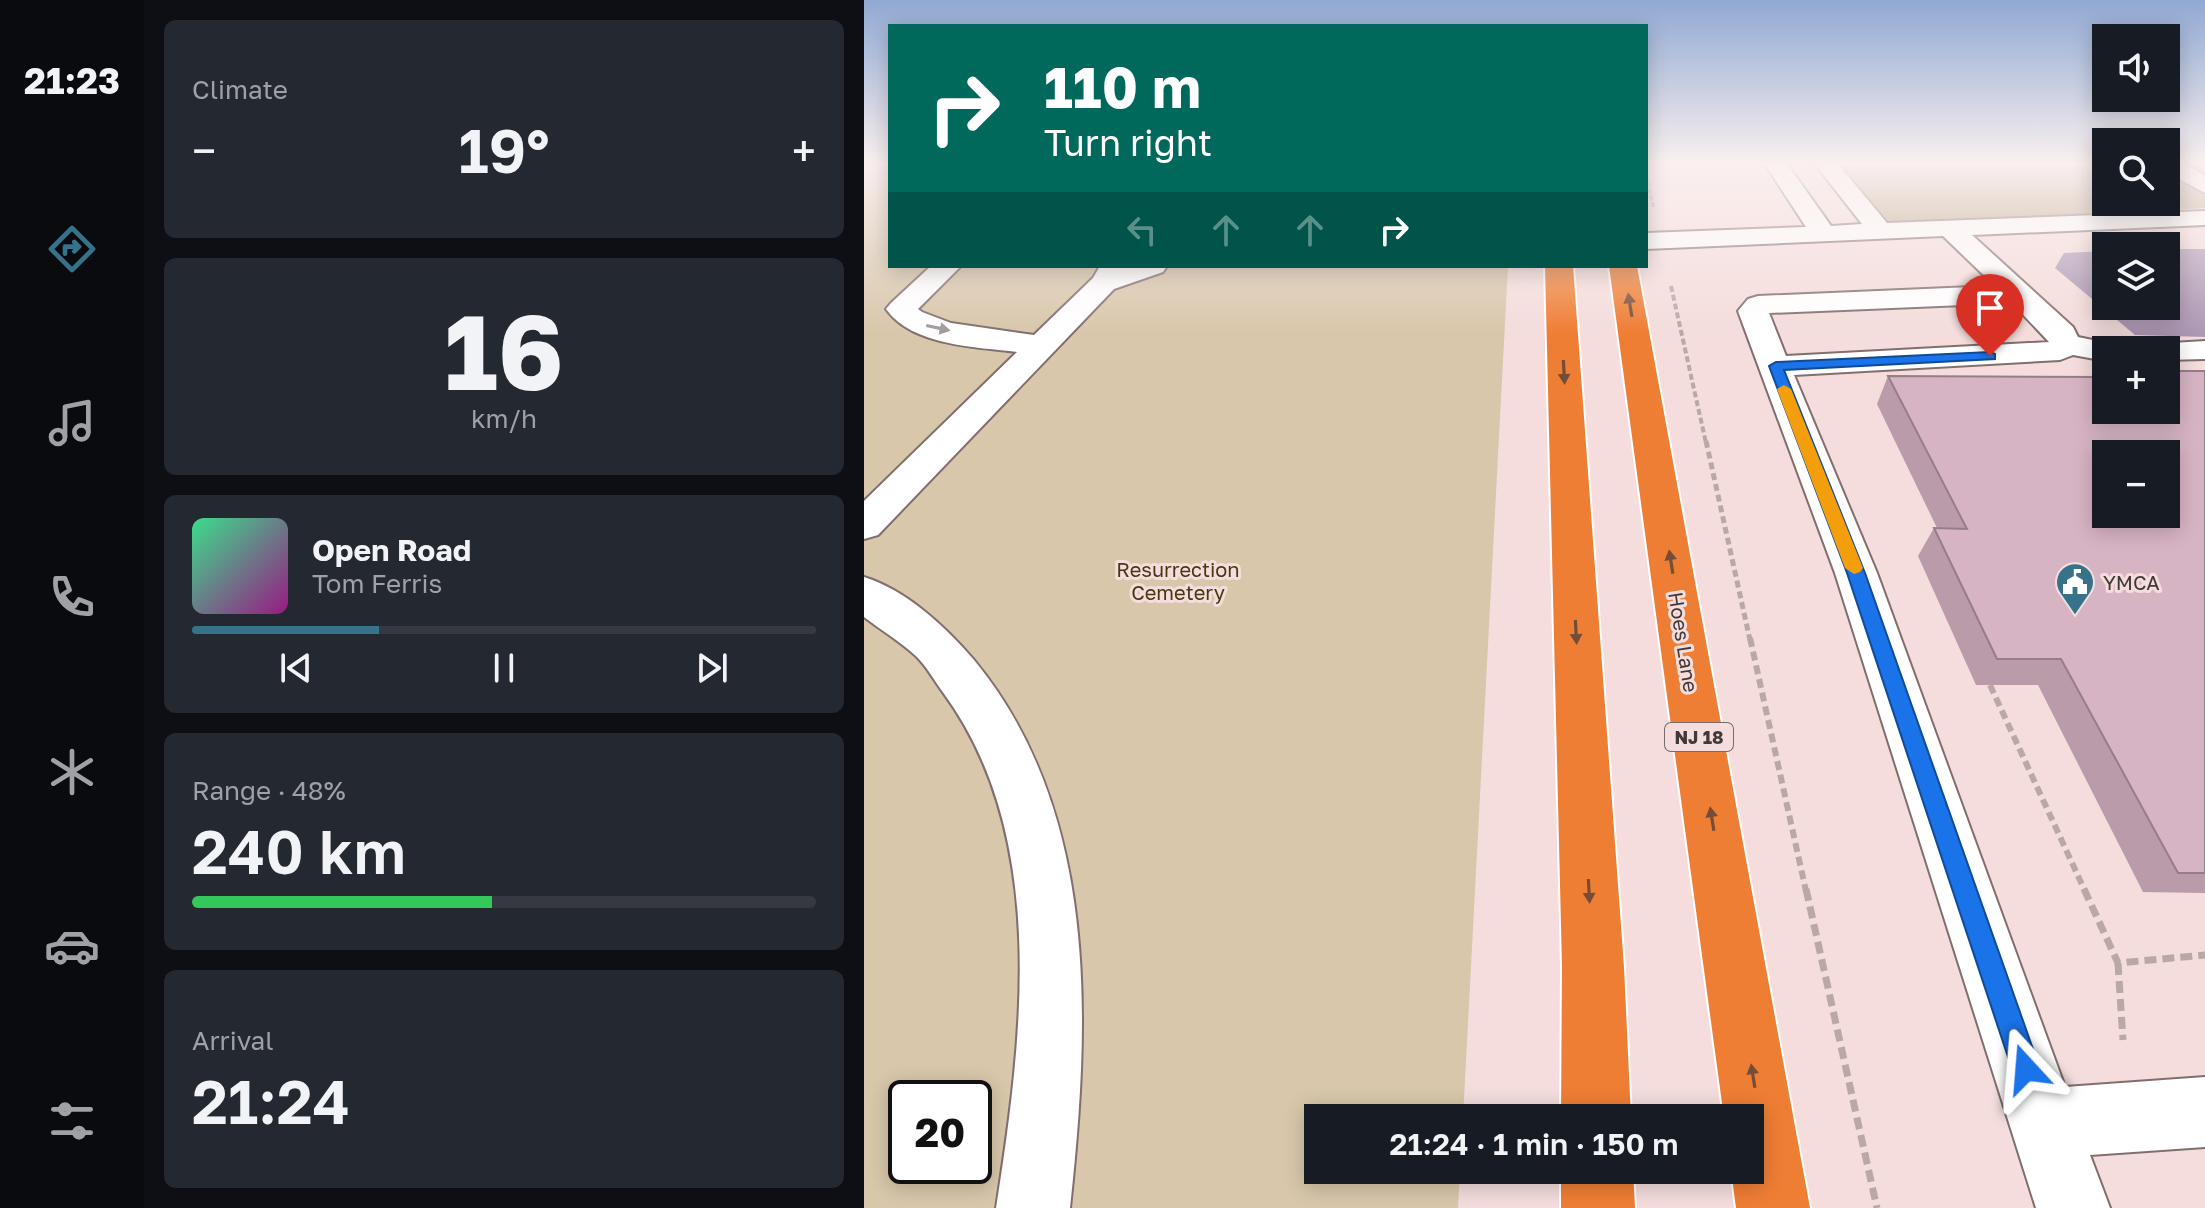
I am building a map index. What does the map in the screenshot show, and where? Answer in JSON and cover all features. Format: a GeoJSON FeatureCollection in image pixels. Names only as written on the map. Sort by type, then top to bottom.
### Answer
{"type":"FeatureCollection","features":[{"type":"Feature","properties":{"kind":"highway"},"geometry":{"type":"LineString","coordinates":[[1559,268],[1593,967],[1596,1104]]}},
{"type":"Feature","properties":{"kind":"highway","name":"Hoes Lane"},"geometry":{"type":"LineString","coordinates":[[1647,268],[1773,1208]]}},
{"type":"Feature","properties":{"kind":"highway"},"geometry":{"type":"LineString","coordinates":[[1597,1184],[1598,1208]]}},
{"type":"Feature","properties":{"kind":"street"},"geometry":{"type":"LineString","coordinates":[[1815,220],[1824,234]]}},
{"type":"Feature","properties":{"kind":"street"},"geometry":{"type":"LineString","coordinates":[[1872,220],[1881,232]]}},
{"type":"Feature","properties":{"kind":"street"},"geometry":{"type":"LineString","coordinates":[[1648,249],[1824,234],[2155,220]]}},
{"type":"Feature","properties":{"kind":"street"},"geometry":{"type":"LineString","coordinates":[[1951,230],[2062,334],[2065,344]]}},
{"type":"Feature","properties":{"kind":"street"},"geometry":{"type":"LineString","coordinates":[[945,268],[901,309],[908,319],[933,328],[1043,346]]}},
{"type":"Feature","properties":{"kind":"street"},"geometry":{"type":"LineString","coordinates":[[864,525],[1043,346],[1109,275],[1143,268]]}},
{"type":"Feature","properties":{"kind":"street"},"geometry":{"type":"LineString","coordinates":[[2019,294],[1758,305],[1753,311],[1856,573],[2073,1208]]}},
{"type":"Feature","properties":{"kind":"street"},"geometry":{"type":"LineString","coordinates":[[1776,366],[2052,354],[2065,344],[2092,349]]}},
{"type":"Feature","properties":{"kind":"street"},"geometry":{"type":"LineString","coordinates":[[2180,351],[2205,350]]}},
{"type":"Feature","properties":{"kind":"street"},"geometry":{"type":"LineString","coordinates":[[864,593],[912,625],[946,657],[976,697],[1005,751],[1038,843],[1051,951],[1051,1064],[1033,1208]]}},
{"type":"Feature","properties":{"kind":"street"},"geometry":{"type":"LineString","coordinates":[[2044,1123],[2205,1112]]}},
{"type":"Feature","properties":{"kind":"path"},"geometry":{"type":"LineString","coordinates":[[1648,265],[1877,1208]]}},
{"type":"Feature","properties":{"kind":"path"},"geometry":{"type":"LineString","coordinates":[[1990,685],[2118,963],[2123,1040]]}},
{"type":"Feature","properties":{"kind":"path"},"geometry":{"type":"LineString","coordinates":[[2118,963],[2205,955]]}},
{"type":"Feature","properties":{"kind":"green space","name":"Resurrection Cemetery"},"geometry":{"type":"Polygon","coordinates":[[[864,220],[888,220],[888,268],[1508,268],[1464,1104],[1304,1104],[1304,1184],[1459,1184],[1458,1208],[864,1208],[864,220]]]}},
{"type":"Feature","properties":{"kind":"shaded area"},"geometry":{"type":"Polygon","coordinates":[[[1881,220],[1972,220],[1885,225],[1881,220]]]}},
{"type":"Feature","properties":{"kind":"shaded area"},"geometry":{"type":"Polygon","coordinates":[[[2180,249],[2205,249],[2205,337],[2135,335],[2117,320],[2180,320],[2180,249]]]}},
{"type":"Feature","properties":{"kind":"shaded area"},"geometry":{"type":"Polygon","coordinates":[[[2092,252],[2092,299],[2055,268],[2064,253],[2092,252]]]}},
{"type":"Feature","properties":{"kind":"building","name":"YMCA"},"geometry":{"type":"Polygon","coordinates":[[[2180,371],[2205,371],[2205,873],[2178,873],[2061,659],[1997,659],[1934,528],[1967,529],[1888,376],[2092,377],[2092,424],[2180,424],[2180,371]]]}},
{"type":"Feature","properties":{"kind":"slow traffic"},"geometry":{"type":"LineString","coordinates":[[1784,389],[1854,568]]}},
{"type":"Feature","properties":{"kind":"place","name":"YMCA"},"geometry":{"type":"Point","coordinates":[2075,616]}},
{"type":"Feature","properties":{"kind":"route"},"geometry":{"type":"LineString","coordinates":[[1990,356],[1776,366],[1856,573],[2026,1069]]}}]}
